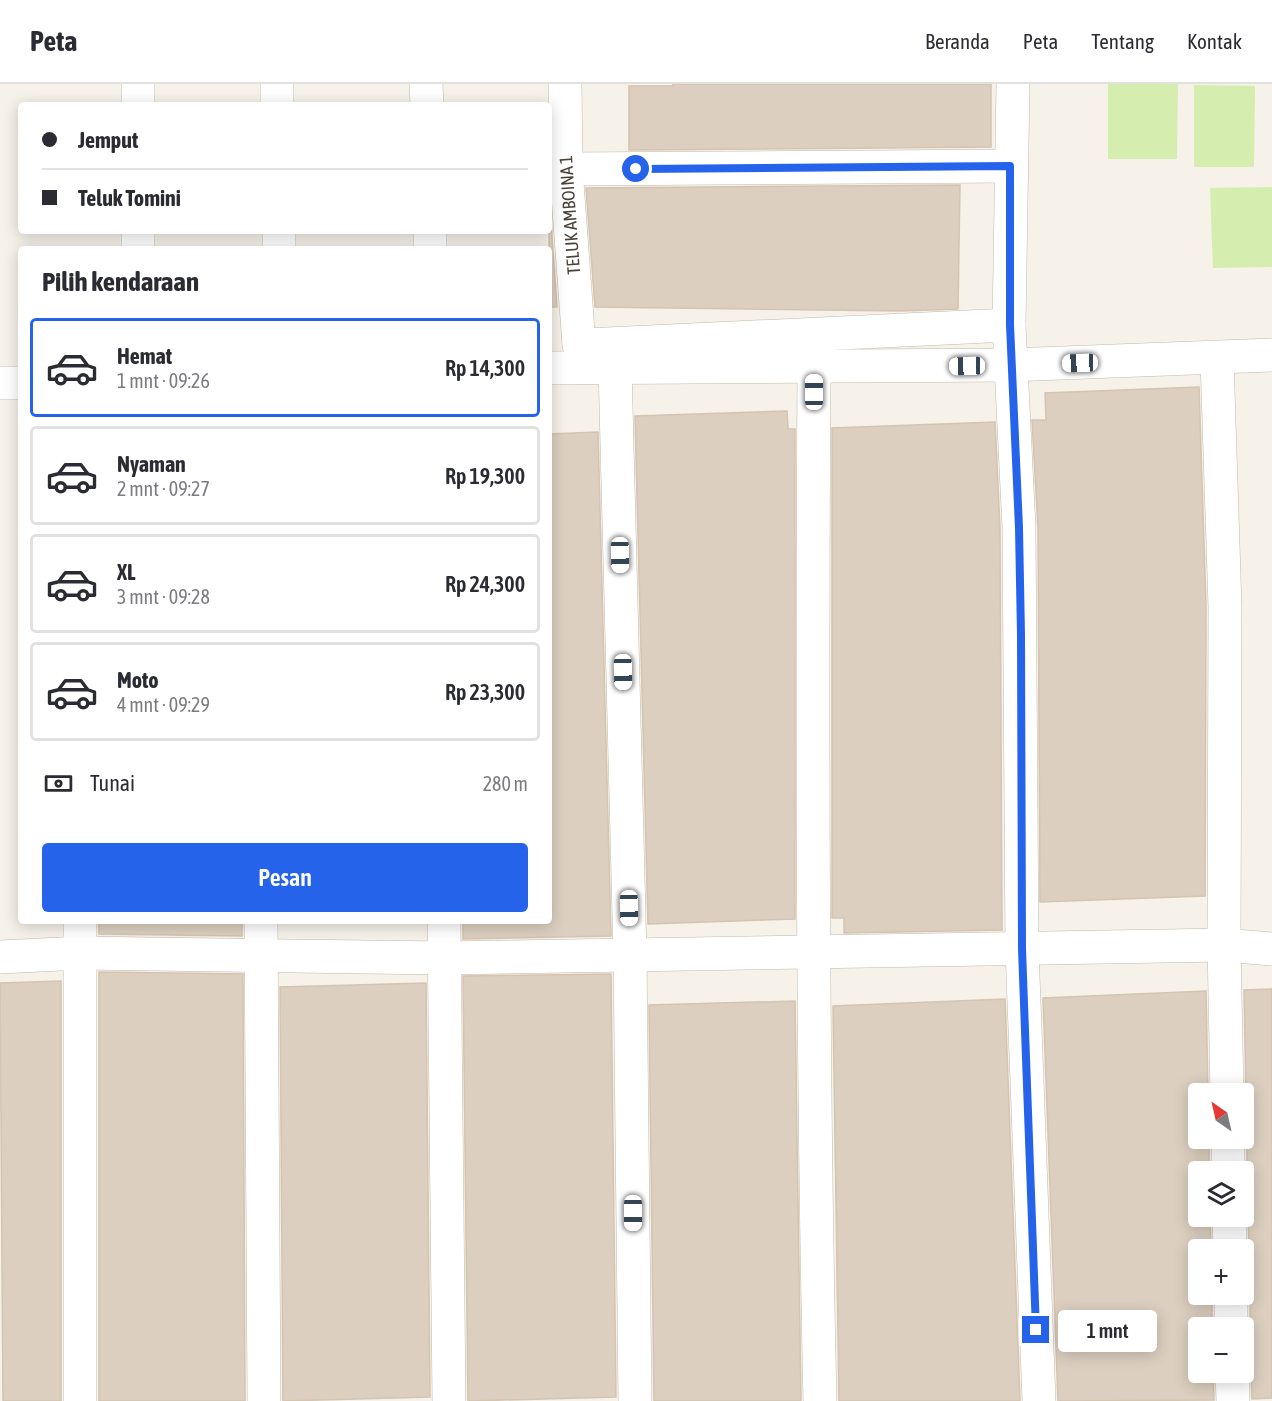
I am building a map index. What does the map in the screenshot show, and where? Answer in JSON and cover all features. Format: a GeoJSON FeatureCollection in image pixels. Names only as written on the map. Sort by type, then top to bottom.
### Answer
{"type":"FeatureCollection","features":[{"type":"Feature","properties":{"kind":"street"},"geometry":{"type":"LineString","coordinates":[[138,84],[138,102]]}},
{"type":"Feature","properties":{"kind":"street"},"geometry":{"type":"LineString","coordinates":[[277,84],[277,102]]}},
{"type":"Feature","properties":{"kind":"street"},"geometry":{"type":"LineString","coordinates":[[426,84],[427,102]]}},
{"type":"Feature","properties":{"kind":"street","name":"TELUK AMBOINA 1"},"geometry":{"type":"LineString","coordinates":[[564,346],[565,84]]}},
{"type":"Feature","properties":{"kind":"street"},"geometry":{"type":"LineString","coordinates":[[1013,84],[1010,166],[1010,325],[1020,551],[1022,949],[1039,1401]]}},
{"type":"Feature","properties":{"kind":"street"},"geometry":{"type":"LineString","coordinates":[[566,169],[1010,166]]}},
{"type":"Feature","properties":{"kind":"street"},"geometry":{"type":"LineString","coordinates":[[564,346],[1010,325]]}},
{"type":"Feature","properties":{"kind":"street"},"geometry":{"type":"LineString","coordinates":[[552,368],[1011,365],[1217,359],[1272,355]]}},
{"type":"Feature","properties":{"kind":"street"},"geometry":{"type":"LineString","coordinates":[[1217,359],[1225,607],[1224,945],[1227,1083]]}},
{"type":"Feature","properties":{"kind":"street"},"geometry":{"type":"LineString","coordinates":[[615,366],[630,956],[635,1401]]}},
{"type":"Feature","properties":{"kind":"street"},"geometry":{"type":"LineString","coordinates":[[814,368],[814,951],[820,1401]]}},
{"type":"Feature","properties":{"kind":"street"},"geometry":{"type":"LineString","coordinates":[[0,384],[18,383]]}},
{"type":"Feature","properties":{"kind":"street"},"geometry":{"type":"LineString","coordinates":[[80,924],[81,1401]]}},
{"type":"Feature","properties":{"kind":"street"},"geometry":{"type":"LineString","coordinates":[[261,924],[264,1401]]}},
{"type":"Feature","properties":{"kind":"street"},"geometry":{"type":"LineString","coordinates":[[444,924],[449,1401]]}},
{"type":"Feature","properties":{"kind":"street"},"geometry":{"type":"LineString","coordinates":[[0,957],[81,953],[444,957],[630,956],[1224,945],[1272,949]]}},
{"type":"Feature","properties":{"kind":"street"},"geometry":{"type":"LineString","coordinates":[[1232,1383],[1233,1401]]}},
{"type":"Feature","properties":{"kind":"green space"},"geometry":{"type":"Polygon","coordinates":[[[1108,84],[1178,84],[1177,159],[1108,159],[1108,84]]]}},
{"type":"Feature","properties":{"kind":"green space"},"geometry":{"type":"Polygon","coordinates":[[[1194,85],[1255,86],[1254,167],[1194,167],[1194,85]]]}},
{"type":"Feature","properties":{"kind":"green space"},"geometry":{"type":"Polygon","coordinates":[[[1272,187],[1272,267],[1213,268],[1210,188],[1272,187]]]}},
{"type":"Feature","properties":{"kind":"building"},"geometry":{"type":"Polygon","coordinates":[[[673,84],[991,84],[991,147],[629,150],[629,86],[673,86],[673,84]]]}},
{"type":"Feature","properties":{"kind":"building"},"geometry":{"type":"Polygon","coordinates":[[[960,185],[958,309],[900,311],[595,307],[586,188],[960,185]]]}},
{"type":"Feature","properties":{"kind":"building"},"geometry":{"type":"Polygon","coordinates":[[[549,234],[552,234],[557,307],[552,307],[552,246],[549,246],[549,234]]]}},
{"type":"Feature","properties":{"kind":"building"},"geometry":{"type":"Polygon","coordinates":[[[1199,387],[1206,607],[1205,896],[1040,902],[1038,528],[1032,420],[1046,420],[1045,393],[1199,387]]]}},
{"type":"Feature","properties":{"kind":"building"},"geometry":{"type":"Polygon","coordinates":[[[787,411],[788,429],[795,429],[795,919],[648,924],[635,416],[787,411]]]}},
{"type":"Feature","properties":{"kind":"building"},"geometry":{"type":"Polygon","coordinates":[[[995,422],[1000,529],[1002,930],[844,933],[844,918],[832,918],[832,428],[995,422]]]}},
{"type":"Feature","properties":{"kind":"building"},"geometry":{"type":"Polygon","coordinates":[[[598,432],[611,936],[463,939],[463,924],[552,924],[552,434],[598,432]]]}},
{"type":"Feature","properties":{"kind":"building"},"geometry":{"type":"Polygon","coordinates":[[[99,924],[242,924],[242,936],[99,934],[99,924]]]}},
{"type":"Feature","properties":{"kind":"building"},"geometry":{"type":"Polygon","coordinates":[[[99,972],[243,974],[245,1401],[99,1401],[99,972]]]}},
{"type":"Feature","properties":{"kind":"building"},"geometry":{"type":"Polygon","coordinates":[[[611,974],[616,1397],[468,1401],[463,976],[611,974]]]}},
{"type":"Feature","properties":{"kind":"building"},"geometry":{"type":"Polygon","coordinates":[[[61,981],[61,1401],[3,1401],[0,983],[61,981]]]}},
{"type":"Feature","properties":{"kind":"building"},"geometry":{"type":"Polygon","coordinates":[[[426,983],[430,1397],[283,1401],[280,987],[426,983]]]}},
{"type":"Feature","properties":{"kind":"building"},"geometry":{"type":"Polygon","coordinates":[[[1272,989],[1272,1398],[1252,1399],[1254,1317],[1250,1317],[1250,1305],[1254,1305],[1254,1239],[1249,1239],[1248,1227],[1254,1227],[1254,1161],[1247,1161],[1247,1149],[1254,1149],[1254,1083],[1246,1083],[1244,990],[1272,989]]]}},
{"type":"Feature","properties":{"kind":"building"},"geometry":{"type":"Polygon","coordinates":[[[1206,991],[1208,1083],[1188,1083],[1188,1149],[1209,1149],[1209,1161],[1188,1161],[1188,1227],[1210,1227],[1211,1239],[1188,1239],[1188,1305],[1212,1305],[1212,1317],[1188,1317],[1188,1383],[1213,1383],[1214,1400],[1058,1401],[1043,998],[1206,991]]]}},
{"type":"Feature","properties":{"kind":"building"},"geometry":{"type":"Polygon","coordinates":[[[1005,999],[1020,1401],[839,1401],[833,1006],[1005,999]]]}},
{"type":"Feature","properties":{"kind":"building"},"geometry":{"type":"Polygon","coordinates":[[[795,1001],[801,1401],[654,1401],[649,1005],[795,1001]]]}},
{"type":"Feature","properties":{"kind":"route"},"geometry":{"type":"LineString","coordinates":[[636,169],[1010,166],[1010,325],[1021,635],[1022,949],[1036,1330]]}}]}
